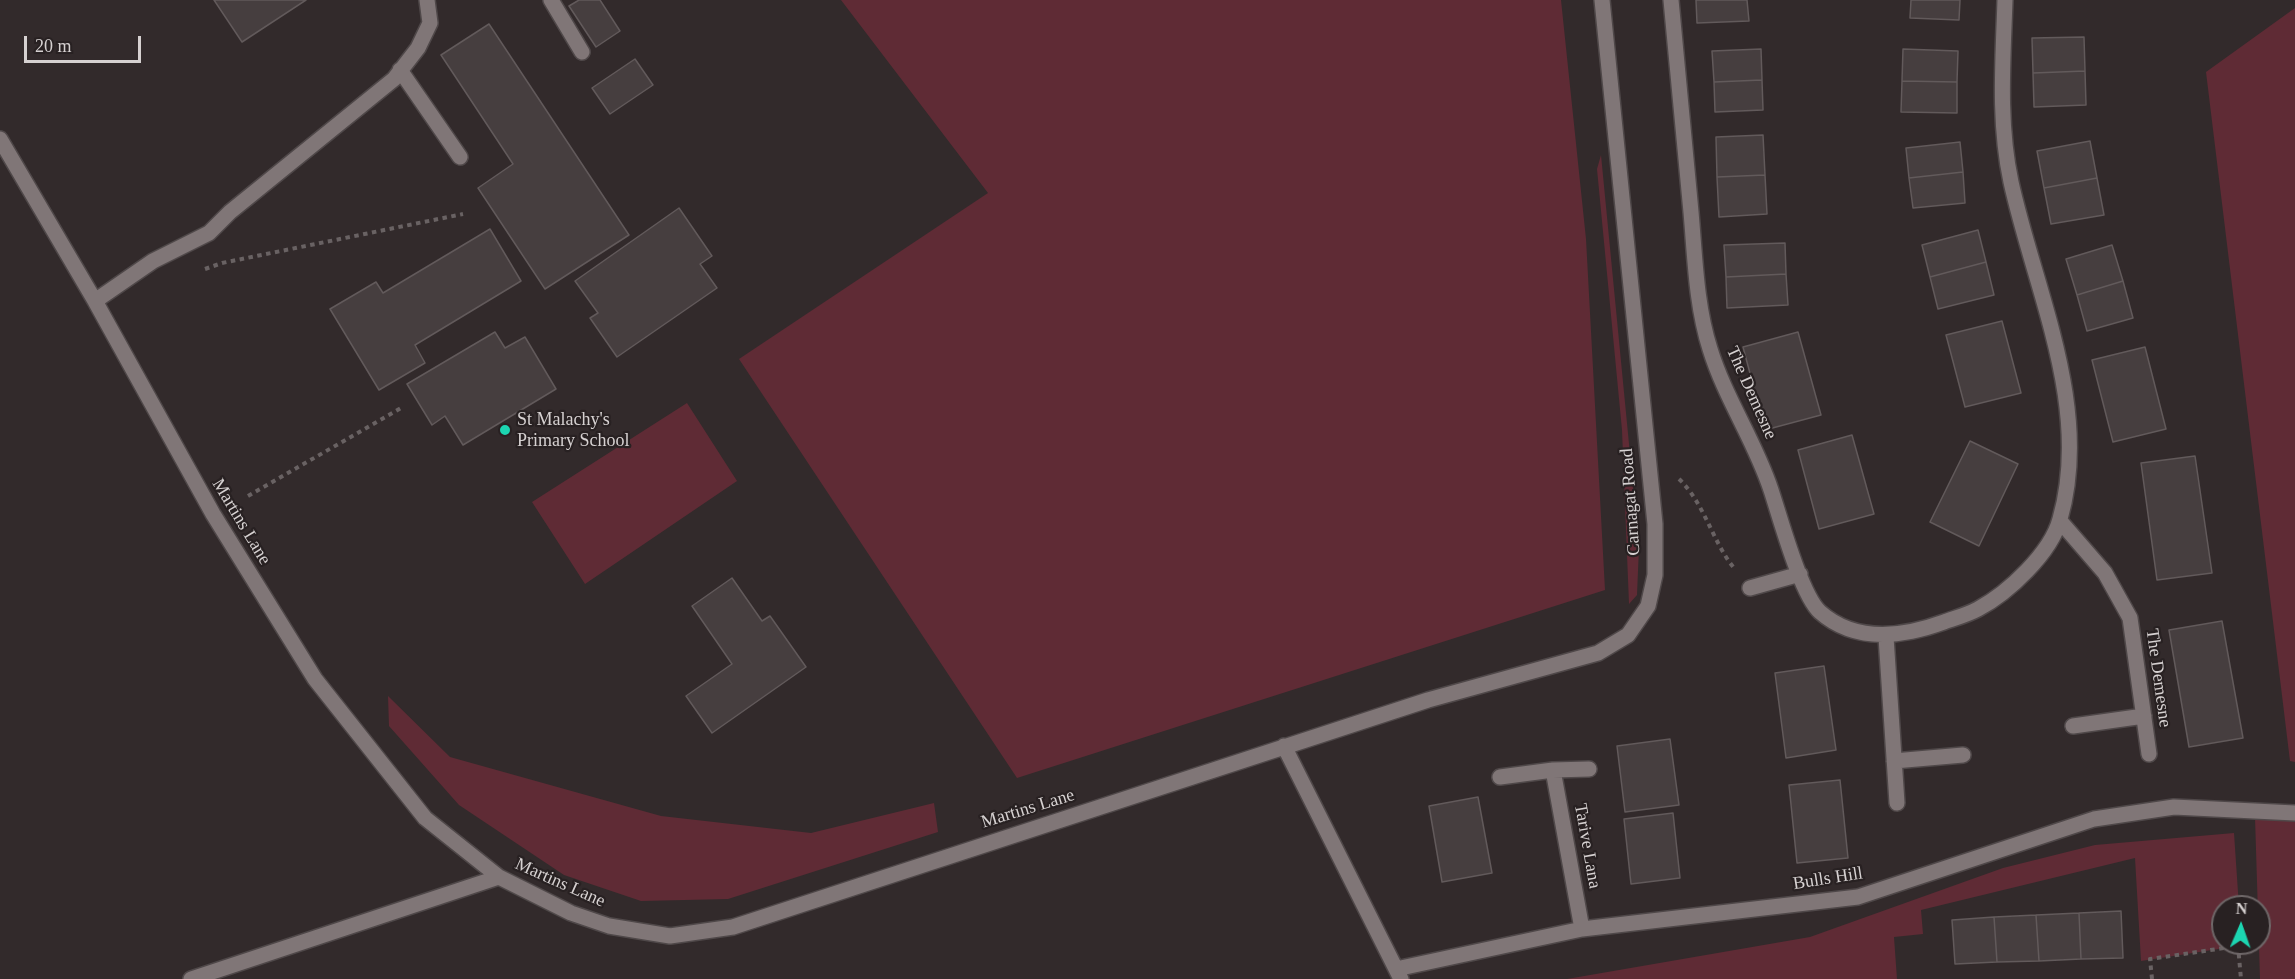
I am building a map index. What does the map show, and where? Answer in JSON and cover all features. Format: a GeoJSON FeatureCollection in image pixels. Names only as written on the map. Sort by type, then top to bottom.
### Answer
{"type":"FeatureCollection","features":[{"type":"Feature","properties":{"kind":"street"},"geometry":{"type":"LineString","coordinates":[[551,0],[582,52]]}},
{"type":"Feature","properties":{"kind":"street","name":"Carnagat Road"},"geometry":{"type":"LineString","coordinates":[[1284,746],[1428,700],[1598,652],[1628,635],[1648,606],[1655,575],[1655,524],[1602,0]]}},
{"type":"Feature","properties":{"kind":"street","name":"The Demesne"},"geometry":{"type":"LineString","coordinates":[[1671,0],[1698,291],[1709,348],[1728,396],[1750,437],[1800,574],[1817,610],[1847,629],[1886,637],[1935,625],[1978,609],[2015,583],[2047,545],[2060,521],[2069,462],[2069,418],[2059,365],[2010,179],[2001,109],[2005,0]]}},
{"type":"Feature","properties":{"kind":"street"},"geometry":{"type":"LineString","coordinates":[[95,301],[153,261],[209,233],[230,212],[394,79],[418,48],[430,23],[432,2]]}},
{"type":"Feature","properties":{"kind":"street"},"geometry":{"type":"LineString","coordinates":[[400,70],[460,157]]}},
{"type":"Feature","properties":{"kind":"street","name":"Martins Lane"},"geometry":{"type":"LineString","coordinates":[[0,139],[95,301],[213,514],[315,679],[425,818],[499,877],[571,912],[609,926],[670,936],[732,927],[798,908],[960,851],[1194,778],[1284,746]]}},
{"type":"Feature","properties":{"kind":"street","name":"The Demesne"},"geometry":{"type":"LineString","coordinates":[[2060,521],[2105,573],[2130,618],[2149,754]]}},
{"type":"Feature","properties":{"kind":"street"},"geometry":{"type":"LineString","coordinates":[[1750,588],[1800,574]]}},
{"type":"Feature","properties":{"kind":"street"},"geometry":{"type":"LineString","coordinates":[[1886,637],[1897,803]]}},
{"type":"Feature","properties":{"kind":"street"},"geometry":{"type":"LineString","coordinates":[[2073,726],[2144,716]]}},
{"type":"Feature","properties":{"kind":"street"},"geometry":{"type":"LineString","coordinates":[[1284,746],[1398,974]]}},
{"type":"Feature","properties":{"kind":"street"},"geometry":{"type":"LineString","coordinates":[[1894,761],[1963,755]]}},
{"type":"Feature","properties":{"kind":"street"},"geometry":{"type":"LineString","coordinates":[[1500,777],[1554,770],[1589,769]]}},
{"type":"Feature","properties":{"kind":"street","name":"Tarive Lana"},"geometry":{"type":"LineString","coordinates":[[1554,770],[1582,929]]}},
{"type":"Feature","properties":{"kind":"street","name":"Bulls Hill"},"geometry":{"type":"LineString","coordinates":[[1398,974],[1582,929],[1858,897],[2094,819],[2174,807],[2295,813]]}},
{"type":"Feature","properties":{"kind":"street"},"geometry":{"type":"LineString","coordinates":[[191,979],[499,877]]}},
{"type":"Feature","properties":{"kind":"path"},"geometry":{"type":"LineString","coordinates":[[203,270],[222,262],[463,214]]}},
{"type":"Feature","properties":{"kind":"path"},"geometry":{"type":"LineString","coordinates":[[248,496],[400,408]]}},
{"type":"Feature","properties":{"kind":"path"},"geometry":{"type":"LineString","coordinates":[[1649,471],[1676,477],[1688,488],[1706,515],[1724,556],[1750,588]]}},
{"type":"Feature","properties":{"kind":"path"},"geometry":{"type":"LineString","coordinates":[[2152,979],[2150,959],[2238,946],[2241,979]]}},
{"type":"Feature","properties":{"kind":"shaded area"},"geometry":{"type":"Polygon","coordinates":[[[841,0],[1561,0],[1586,239],[1605,590],[1017,778],[739,359],[988,193],[841,0]]]}},
{"type":"Feature","properties":{"kind":"shaded area"},"geometry":{"type":"Polygon","coordinates":[[[2295,8],[2295,762],[2290,761],[2206,72],[2295,8]]]}},
{"type":"Feature","properties":{"kind":"shaded area"},"geometry":{"type":"Polygon","coordinates":[[[1601,155],[1639,547],[1637,595],[1629,604],[1622,430],[1597,169],[1601,155]]]}},
{"type":"Feature","properties":{"kind":"shaded area"},"geometry":{"type":"Polygon","coordinates":[[[687,403],[737,481],[585,584],[532,502],[687,403]]]}},
{"type":"Feature","properties":{"kind":"shaded area"},"geometry":{"type":"Polygon","coordinates":[[[388,696],[450,757],[661,816],[811,833],[934,803],[938,832],[728,899],[641,901],[564,875],[459,805],[389,726],[388,696]]]}},
{"type":"Feature","properties":{"kind":"shaded area"},"geometry":{"type":"Polygon","coordinates":[[[2255,817],[2295,817],[2295,979],[2260,979],[2259,955],[2271,955],[2271,895],[2257,895],[2255,817]]]}},
{"type":"Feature","properties":{"kind":"shaded area"},"geometry":{"type":"Polygon","coordinates":[[[2234,833],[2238,895],[2211,895],[2211,950],[2141,961],[2135,858],[1921,910],[1923,934],[1894,937],[1897,979],[1567,979],[1810,937],[2003,868],[2095,845],[2234,833]]]}},
{"type":"Feature","properties":{"kind":"building"},"geometry":{"type":"Polygon","coordinates":[[[214,0],[306,0],[242,42],[214,0]]]}},
{"type":"Feature","properties":{"kind":"building"},"geometry":{"type":"Polygon","coordinates":[[[579,0],[600,0],[620,31],[596,47],[569,6],[579,0]]]}},
{"type":"Feature","properties":{"kind":"building"},"geometry":{"type":"Polygon","coordinates":[[[1696,0],[1747,0],[1749,21],[1697,23],[1696,0]]]}},
{"type":"Feature","properties":{"kind":"building"},"geometry":{"type":"Polygon","coordinates":[[[1911,0],[1960,0],[1959,20],[1910,18],[1911,0]]]}},
{"type":"Feature","properties":{"kind":"building"},"geometry":{"type":"Polygon","coordinates":[[[489,24],[629,235],[545,289],[478,188],[513,164],[441,55],[489,24]]]}},
{"type":"Feature","properties":{"kind":"building"},"geometry":{"type":"Polygon","coordinates":[[[2084,37],[2085,71],[2033,73],[2032,38],[2084,37]]]}},
{"type":"Feature","properties":{"kind":"building"},"geometry":{"type":"Polygon","coordinates":[[[1761,49],[1762,80],[1714,82],[1712,51],[1761,49]]]}},
{"type":"Feature","properties":{"kind":"building"},"geometry":{"type":"Polygon","coordinates":[[[1903,49],[1958,51],[1957,82],[1902,81],[1903,49]]]}},
{"type":"Feature","properties":{"kind":"building"},"geometry":{"type":"Polygon","coordinates":[[[635,59],[653,85],[610,114],[592,88],[635,59]]]}},
{"type":"Feature","properties":{"kind":"building"},"geometry":{"type":"Polygon","coordinates":[[[2085,71],[2086,105],[2034,107],[2033,73],[2085,71]]]}},
{"type":"Feature","properties":{"kind":"building"},"geometry":{"type":"Polygon","coordinates":[[[1762,80],[1763,110],[1715,112],[1714,82],[1762,80]]]}},
{"type":"Feature","properties":{"kind":"building"},"geometry":{"type":"Polygon","coordinates":[[[1902,81],[1957,82],[1957,113],[1901,112],[1902,81]]]}},
{"type":"Feature","properties":{"kind":"building"},"geometry":{"type":"Polygon","coordinates":[[[1763,135],[1765,175],[1717,177],[1716,137],[1763,135]]]}},
{"type":"Feature","properties":{"kind":"building"},"geometry":{"type":"Polygon","coordinates":[[[2090,141],[2097,178],[2044,188],[2037,151],[2090,141]]]}},
{"type":"Feature","properties":{"kind":"building"},"geometry":{"type":"Polygon","coordinates":[[[1960,142],[1963,172],[1909,178],[1906,148],[1960,142]]]}},
{"type":"Feature","properties":{"kind":"building"},"geometry":{"type":"Polygon","coordinates":[[[1963,172],[1965,203],[1913,208],[1909,178],[1963,172]]]}},
{"type":"Feature","properties":{"kind":"building"},"geometry":{"type":"Polygon","coordinates":[[[1765,175],[1767,214],[1719,217],[1717,177],[1765,175]]]}},
{"type":"Feature","properties":{"kind":"building"},"geometry":{"type":"Polygon","coordinates":[[[2097,178],[2104,215],[2051,224],[2044,188],[2097,178]]]}},
{"type":"Feature","properties":{"kind":"building"},"geometry":{"type":"Polygon","coordinates":[[[679,208],[712,256],[700,264],[717,288],[617,357],[590,318],[598,313],[575,281],[679,208]]]}},
{"type":"Feature","properties":{"kind":"building"},"geometry":{"type":"Polygon","coordinates":[[[490,229],[521,281],[415,345],[425,363],[379,390],[330,309],[376,282],[383,293],[490,229]]]}},
{"type":"Feature","properties":{"kind":"building"},"geometry":{"type":"Polygon","coordinates":[[[1978,230],[1986,262],[1930,277],[1922,245],[1978,230]]]}},
{"type":"Feature","properties":{"kind":"building"},"geometry":{"type":"Polygon","coordinates":[[[1785,243],[1786,274],[1726,277],[1724,245],[1785,243]]]}},
{"type":"Feature","properties":{"kind":"building"},"geometry":{"type":"Polygon","coordinates":[[[2112,245],[2123,281],[2077,295],[2066,259],[2112,245]]]}},
{"type":"Feature","properties":{"kind":"building"},"geometry":{"type":"Polygon","coordinates":[[[1986,262],[1994,295],[1938,309],[1930,277],[1986,262]]]}},
{"type":"Feature","properties":{"kind":"building"},"geometry":{"type":"Polygon","coordinates":[[[1786,274],[1788,305],[1727,308],[1726,277],[1786,274]]]}},
{"type":"Feature","properties":{"kind":"building"},"geometry":{"type":"Polygon","coordinates":[[[2123,281],[2133,318],[2087,331],[2077,295],[2123,281]]]}},
{"type":"Feature","properties":{"kind":"building"},"geometry":{"type":"Polygon","coordinates":[[[2002,321],[2021,393],[1965,407],[1946,335],[2002,321]]]}},
{"type":"Feature","properties":{"kind":"building"},"geometry":{"type":"Polygon","coordinates":[[[495,332],[505,348],[525,337],[556,389],[463,445],[445,416],[432,425],[407,384],[495,332]]]}},
{"type":"Feature","properties":{"kind":"building"},"geometry":{"type":"Polygon","coordinates":[[[1798,332],[1821,415],[1765,430],[1743,347],[1798,332]]]}},
{"type":"Feature","properties":{"kind":"building"},"geometry":{"type":"Polygon","coordinates":[[[2145,347],[2166,429],[2113,442],[2092,360],[2145,347]]]}},
{"type":"Feature","properties":{"kind":"building"},"geometry":{"type":"Polygon","coordinates":[[[1852,435],[1874,514],[1819,529],[1798,450],[1852,435]]]}},
{"type":"Feature","properties":{"kind":"building"},"geometry":{"type":"Polygon","coordinates":[[[1970,441],[2018,464],[1979,546],[1930,522],[1970,441]]]}},
{"type":"Feature","properties":{"kind":"building"},"geometry":{"type":"Polygon","coordinates":[[[2195,456],[2212,573],[2157,580],[2141,463],[2195,456]]]}},
{"type":"Feature","properties":{"kind":"building"},"geometry":{"type":"Polygon","coordinates":[[[732,578],[762,621],[770,616],[806,667],[712,733],[686,696],[732,664],[692,606],[732,578]]]}},
{"type":"Feature","properties":{"kind":"building"},"geometry":{"type":"Polygon","coordinates":[[[2222,621],[2243,738],[2189,747],[2169,630],[2222,621]]]}},
{"type":"Feature","properties":{"kind":"building"},"geometry":{"type":"Polygon","coordinates":[[[1824,666],[1836,750],[1786,758],[1775,673],[1824,666]]]}},
{"type":"Feature","properties":{"kind":"building"},"geometry":{"type":"Polygon","coordinates":[[[1670,739],[1679,805],[1625,812],[1617,746],[1670,739]]]}},
{"type":"Feature","properties":{"kind":"building"},"geometry":{"type":"Polygon","coordinates":[[[1840,780],[1848,858],[1797,863],[1789,785],[1840,780]]]}},
{"type":"Feature","properties":{"kind":"building"},"geometry":{"type":"Polygon","coordinates":[[[1478,797],[1492,873],[1442,882],[1429,806],[1478,797]]]}},
{"type":"Feature","properties":{"kind":"building"},"geometry":{"type":"Polygon","coordinates":[[[1673,813],[1680,878],[1631,884],[1624,819],[1673,813]]]}},
{"type":"Feature","properties":{"kind":"building"},"geometry":{"type":"Polygon","coordinates":[[[2121,911],[2123,958],[2081,959],[2079,913],[2121,911]]]}},
{"type":"Feature","properties":{"kind":"building"},"geometry":{"type":"Polygon","coordinates":[[[2079,913],[2081,959],[2039,961],[2036,915],[2079,913]]]}},
{"type":"Feature","properties":{"kind":"building"},"geometry":{"type":"Polygon","coordinates":[[[2036,915],[2039,961],[1997,962],[1994,917],[2036,915]]]}},
{"type":"Feature","properties":{"kind":"building"},"geometry":{"type":"Polygon","coordinates":[[[1994,917],[1997,962],[1955,964],[1952,920],[1994,917]]]}},
{"type":"Feature","properties":{"kind":"place","name":"St Malachy's Primary School"},"geometry":{"type":"Point","coordinates":[505,430]}}]}
